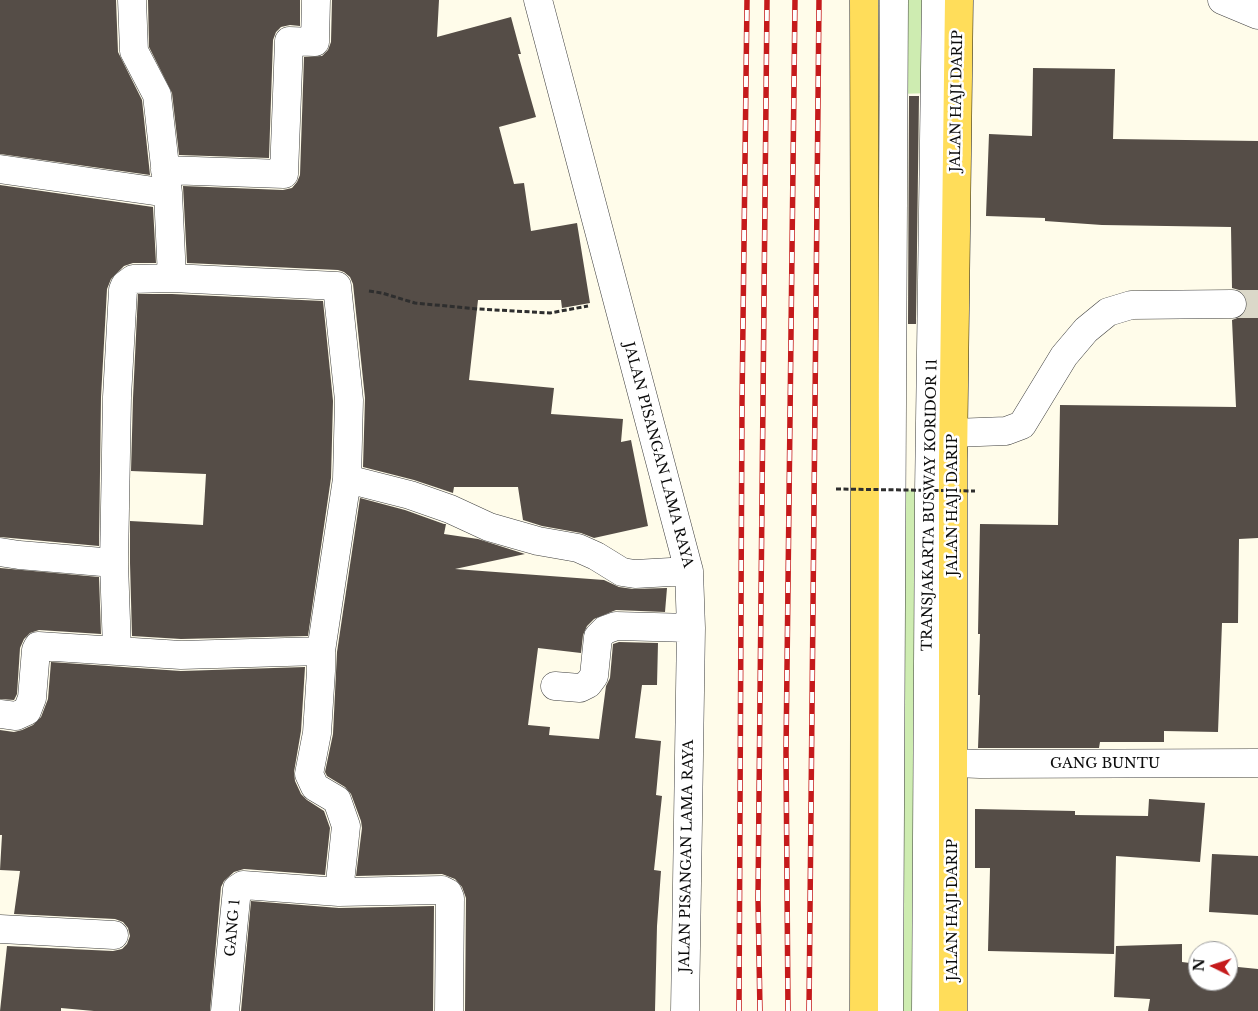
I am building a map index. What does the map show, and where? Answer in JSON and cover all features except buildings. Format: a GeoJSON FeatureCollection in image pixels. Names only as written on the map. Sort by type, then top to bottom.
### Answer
{"type":"FeatureCollection","features":[{"type":"Feature","properties":{"kind":"main road"},"geometry":{"type":"LineString","coordinates":[[864,0],[864,1011]]}},
{"type":"Feature","properties":{"kind":"main road","name":"JALAN HAJI DARIP"},"geometry":{"type":"LineString","coordinates":[[953,1011],[953,433],[959,0]]}},
{"type":"Feature","properties":{"kind":"street"},"geometry":{"type":"LineString","coordinates":[[132,0],[134,51],[157,95],[167,182],[172,278]]}},
{"type":"Feature","properties":{"kind":"street"},"geometry":{"type":"LineString","coordinates":[[0,169],[167,182],[284,174],[289,41],[315,42],[316,0]]}},
{"type":"Feature","properties":{"kind":"street","name":"JALAN PISANGAN LAMA RAYA"},"geometry":{"type":"LineString","coordinates":[[538,0],[689,571],[691,628],[685,1011]]}},
{"type":"Feature","properties":{"kind":"street"},"geometry":{"type":"LineString","coordinates":[[889,1011],[894,0]]}},
{"type":"Feature","properties":{"kind":"street","name":"TRANSJAKARTA BUSWAY KORIDOR 11"},"geometry":{"type":"LineString","coordinates":[[926,1011],[929,501],[936,0]]}},
{"type":"Feature","properties":{"kind":"street"},"geometry":{"type":"LineString","coordinates":[[1222,0],[1258,15]]}},
{"type":"Feature","properties":{"kind":"street"},"geometry":{"type":"LineString","coordinates":[[117,650],[114,563],[117,396],[123,290],[129,281],[133,279],[172,278],[337,286],[349,400],[347,479],[321,651],[316,733],[309,774],[315,787],[337,800],[346,826],[339,892],[442,890],[448,893],[450,898],[449,1011]]}},
{"type":"Feature","properties":{"kind":"street"},"geometry":{"type":"LineString","coordinates":[[953,433],[1006,431],[1022,425],[1064,356],[1086,330],[1108,312],[1131,305],[1232,304]]}},
{"type":"Feature","properties":{"kind":"street"},"geometry":{"type":"LineString","coordinates":[[347,479],[410,495],[450,509],[489,527],[538,541],[578,548],[596,556],[622,572],[635,574],[689,571]]}},
{"type":"Feature","properties":{"kind":"street"},"geometry":{"type":"LineString","coordinates":[[0,552],[114,563]]}},
{"type":"Feature","properties":{"kind":"street"},"geometry":{"type":"LineString","coordinates":[[555,686],[580,688],[588,684],[594,676],[598,637],[605,630],[616,626],[691,628]]}},
{"type":"Feature","properties":{"kind":"street"},"geometry":{"type":"LineString","coordinates":[[0,714],[16,716],[26,711],[32,698],[36,650],[38,646],[182,655],[321,651]]}},
{"type":"Feature","properties":{"kind":"street","name":"GANG BUNTU"},"geometry":{"type":"LineString","coordinates":[[952,763],[1258,763]]}},
{"type":"Feature","properties":{"kind":"street","name":"GANG 1"},"geometry":{"type":"LineString","coordinates":[[225,1011],[237,890],[239,887],[242,885],[339,892]]}},
{"type":"Feature","properties":{"kind":"street"},"geometry":{"type":"LineString","coordinates":[[0,929],[114,935]]}},
{"type":"Feature","properties":{"kind":"path"},"geometry":{"type":"LineString","coordinates":[[337,286],[382,293],[415,303],[550,313],[617,300]]}},
{"type":"Feature","properties":{"kind":"path"},"geometry":{"type":"LineString","coordinates":[[836,489],[975,492]]}},
{"type":"Feature","properties":{"kind":"green space"},"geometry":{"type":"Polygon","coordinates":[[[897,0],[933,0],[932,93],[897,94],[897,0]]]}},
{"type":"Feature","properties":{"kind":"green space"},"geometry":{"type":"Polygon","coordinates":[[[892,488],[929,492],[926,1011],[889,1011],[892,488]]]}},
{"type":"Feature","properties":{"kind":"tunnel"},"geometry":{"type":"LineString","coordinates":[[1232,304],[1258,304]]}},
{"type":"Feature","properties":{"kind":"railway"},"geometry":{"type":"LineString","coordinates":[[739,1011],[742,403],[747,0]]}},
{"type":"Feature","properties":{"kind":"railway"},"geometry":{"type":"LineString","coordinates":[[760,1011],[758,898],[767,0]]}},
{"type":"Feature","properties":{"kind":"railway"},"geometry":{"type":"LineString","coordinates":[[788,1011],[786,752],[795,0]]}},
{"type":"Feature","properties":{"kind":"railway"},"geometry":{"type":"LineString","coordinates":[[809,1011],[819,0]]}}]}
